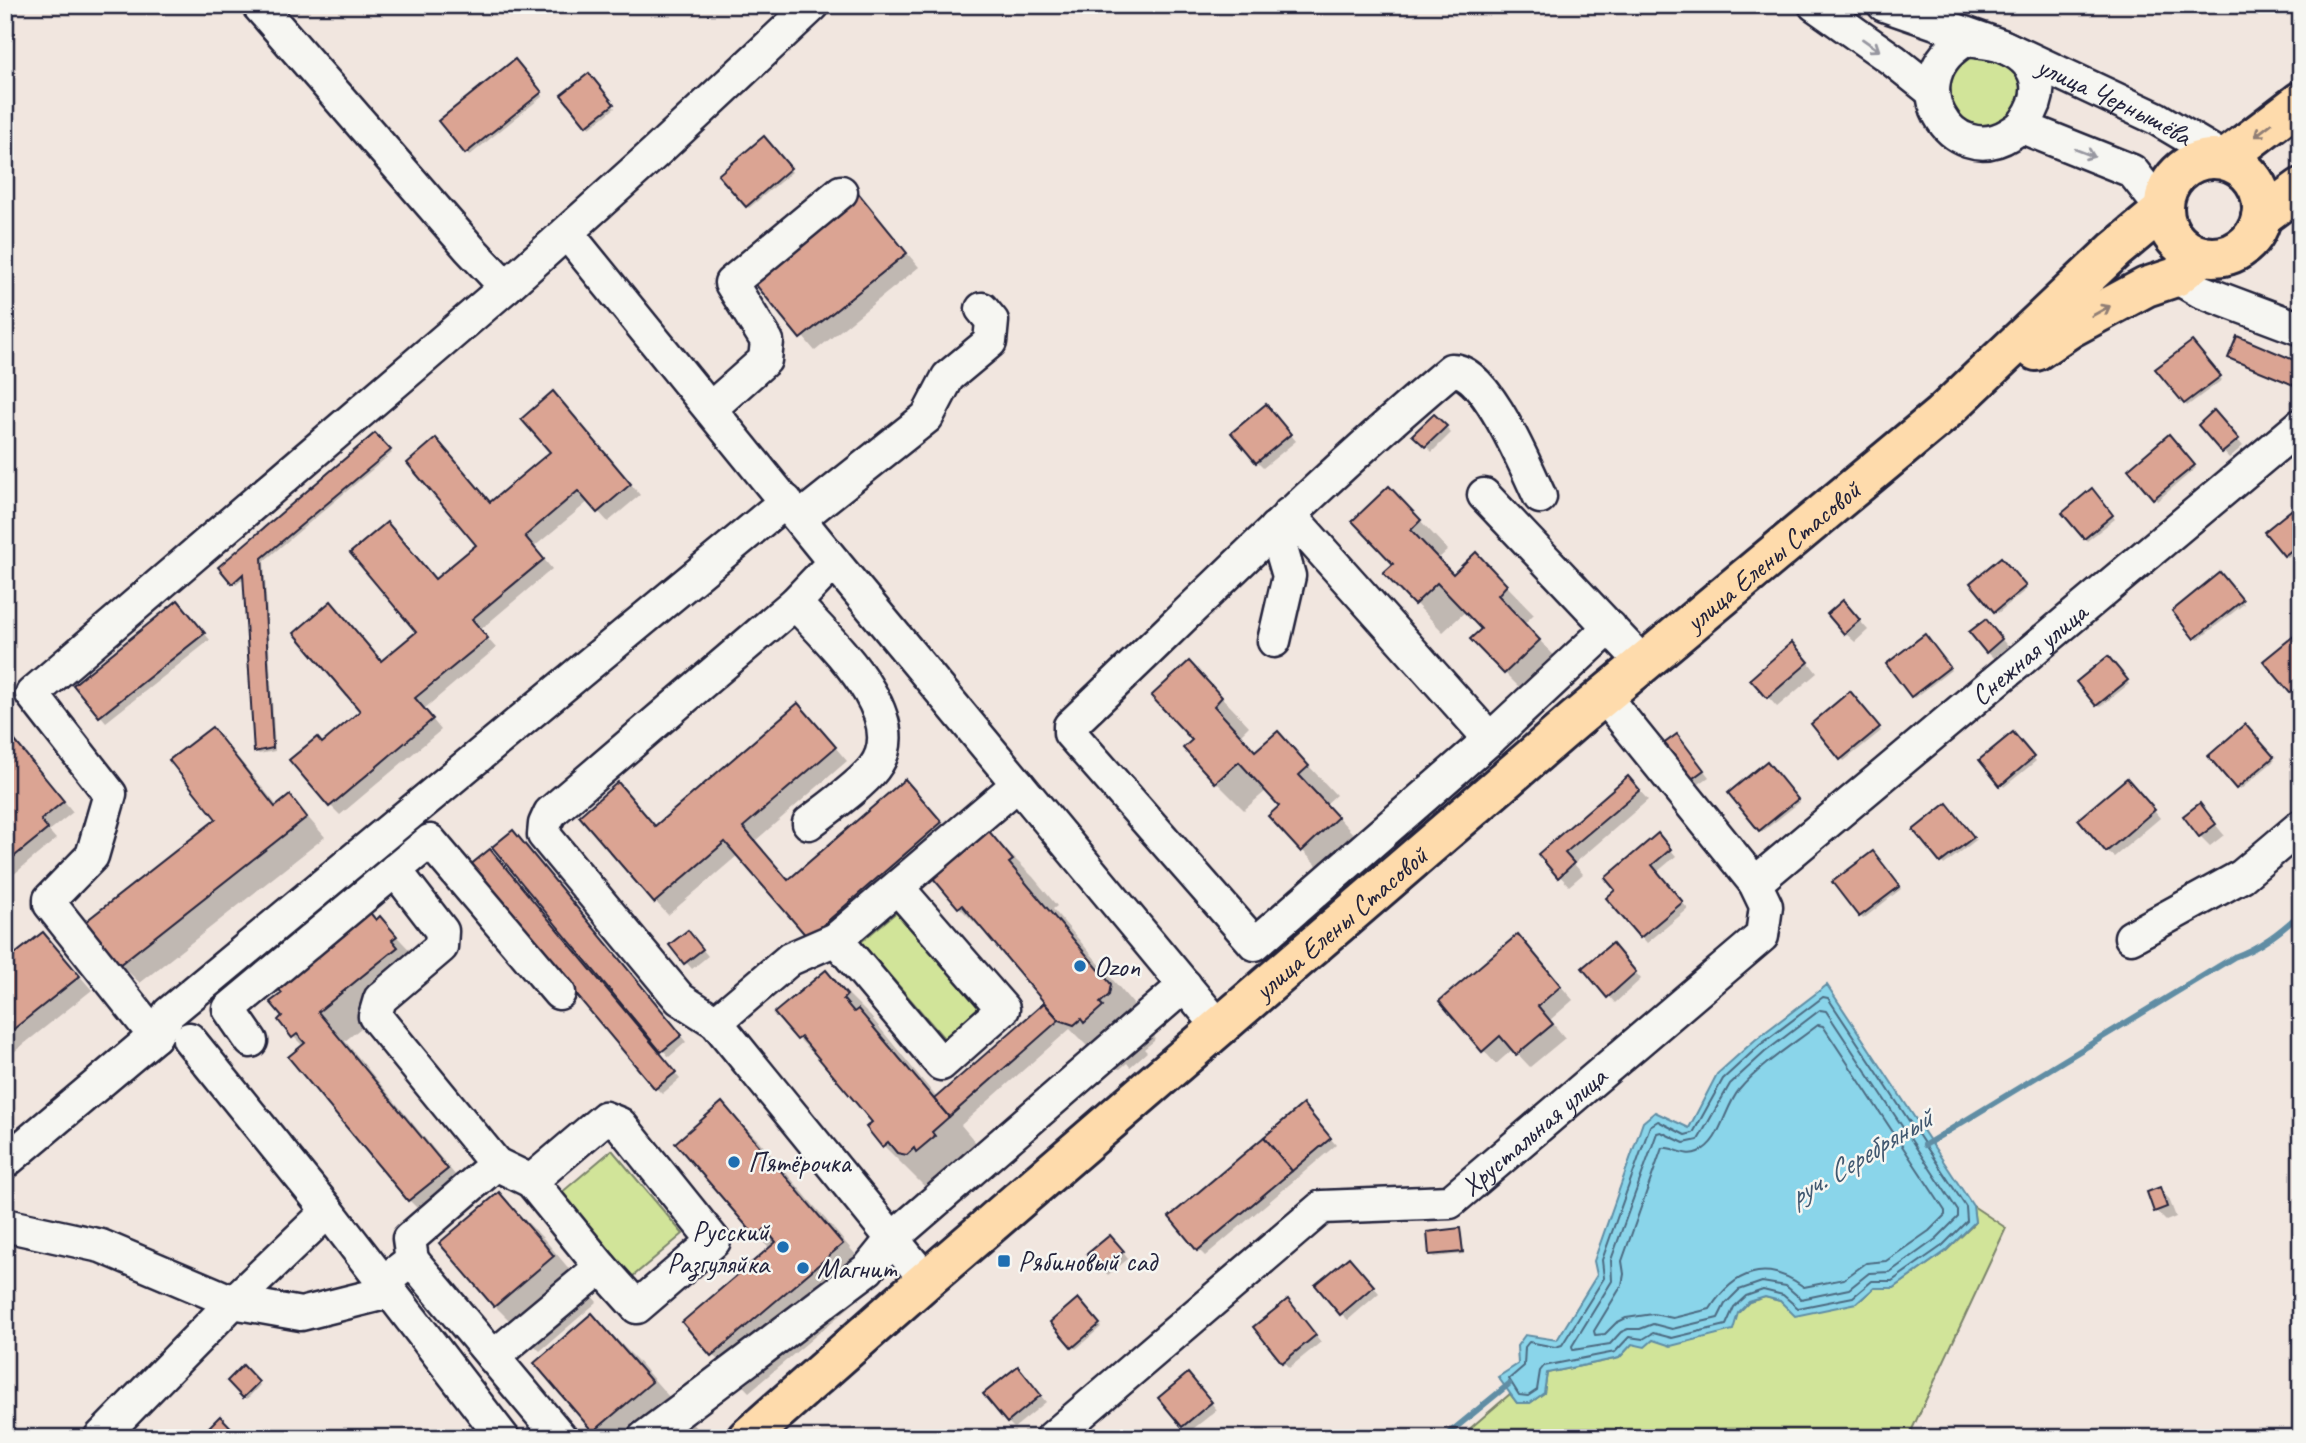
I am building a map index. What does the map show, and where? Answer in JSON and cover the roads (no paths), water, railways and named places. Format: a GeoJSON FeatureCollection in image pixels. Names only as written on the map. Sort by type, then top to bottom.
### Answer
{"type":"FeatureCollection","features":[{"type":"Feature","properties":{"kind":"main road"},"geometry":{"type":"LineString","coordinates":[[2225,159],[2301,101]]}},
{"type":"Feature","properties":{"kind":"main road"},"geometry":{"type":"LineString","coordinates":[[2209,158],[2225,159],[2250,175],[2260,195],[2261,217],[2256,232],[2240,249],[2189,267],[2187,250],[2174,240],[2166,226],[2164,195],[2181,169],[2209,158]]}},
{"type":"Feature","properties":{"kind":"main road"},"geometry":{"type":"LineString","coordinates":[[2261,217],[2301,188]]}},
{"type":"Feature","properties":{"kind":"main road","name":"улица Елены Стасовой"},"geometry":{"type":"LineString","coordinates":[[747,1438],[926,1280],[1604,696],[1941,415],[2115,250],[2163,210]]}},
{"type":"Feature","properties":{"kind":"main road","name":"улица Елены Стасовой"},"geometry":{"type":"LineString","coordinates":[[1941,415],[2070,328],[2189,267]]}},
{"type":"Feature","properties":{"kind":"street"},"geometry":{"type":"LineString","coordinates":[[258,5],[506,287]]}},
{"type":"Feature","properties":{"kind":"street"},"geometry":{"type":"LineString","coordinates":[[155,1036],[50,904],[51,899],[92,856],[110,794],[32,694],[506,287],[813,5]]}},
{"type":"Feature","properties":{"kind":"street"},"geometry":{"type":"LineString","coordinates":[[1815,5],[1893,60],[1933,93],[1938,116],[1950,130],[1964,139],[1981,143],[1999,141],[2022,127]]}},
{"type":"Feature","properties":{"kind":"street","name":"улица Чернышёва"},"geometry":{"type":"LineString","coordinates":[[1884,5],[2002,46],[2156,118],[2225,159]]}},
{"type":"Feature","properties":{"kind":"street","name":"улица Чернышёва"},"geometry":{"type":"LineString","coordinates":[[1933,93],[1937,68],[1946,55],[1958,45],[1966,40],[2002,46],[2031,66],[2036,76],[2038,92],[2035,108],[2022,127],[2132,171],[2163,210]]}},
{"type":"Feature","properties":{"kind":"street"},"geometry":{"type":"LineString","coordinates":[[711,408],[765,360],[767,341],[731,283],[841,192]]}},
{"type":"Feature","properties":{"kind":"street"},"geometry":{"type":"LineString","coordinates":[[567,233],[834,562],[1220,1028]]}},
{"type":"Feature","properties":{"kind":"street"},"geometry":{"type":"LineString","coordinates":[[2189,267],[2200,291],[2301,329]]}},
{"type":"Feature","properties":{"kind":"street"},"geometry":{"type":"LineString","coordinates":[[5,1162],[155,1036],[169,1013],[793,510],[927,417],[948,377],[990,342],[992,321],[982,309]]}},
{"type":"Feature","properties":{"kind":"street"},"geometry":{"type":"LineString","coordinates":[[1540,497],[1494,405],[1478,384],[1459,370],[1451,370],[1371,438],[1282,521],[1070,726],[1070,733],[1255,944],[1490,739],[1610,627]]}},
{"type":"Feature","properties":{"kind":"street","name":"Снежная улица"},"geometry":{"type":"LineString","coordinates":[[1755,883],[2301,425]]}},
{"type":"Feature","properties":{"kind":"street"},"geometry":{"type":"LineString","coordinates":[[1484,495],[1643,663]]}},
{"type":"Feature","properties":{"kind":"street"},"geometry":{"type":"LineString","coordinates":[[1282,521],[1490,739]]}},
{"type":"Feature","properties":{"kind":"street"},"geometry":{"type":"LineString","coordinates":[[1274,641],[1289,576],[1282,521]]}},
{"type":"Feature","properties":{"kind":"street"},"geometry":{"type":"LineString","coordinates":[[834,562],[795,603],[550,814],[544,835],[680,999],[716,1022],[926,1280]]}},
{"type":"Feature","properties":{"kind":"street"},"geometry":{"type":"LineString","coordinates":[[795,603],[862,679],[877,704],[886,733],[883,754],[873,769],[809,823]]}},
{"type":"Feature","properties":{"kind":"street"},"geometry":{"type":"LineString","coordinates":[[1604,696],[1755,883]]}},
{"type":"Feature","properties":{"kind":"street"},"geometry":{"type":"LineString","coordinates":[[716,1022],[790,959],[836,939],[1018,784]]}},
{"type":"Feature","properties":{"kind":"street"},"geometry":{"type":"LineString","coordinates":[[2131,937],[2242,876],[2301,826]]}},
{"type":"Feature","properties":{"kind":"street"},"geometry":{"type":"LineString","coordinates":[[251,1041],[229,1009],[430,841],[558,993]]}},
{"type":"Feature","properties":{"kind":"street"},"geometry":{"type":"LineString","coordinates":[[395,870],[442,931],[441,947],[380,999],[375,1016],[496,1164],[531,1181],[600,1268],[637,1307],[714,1241],[620,1124],[605,1118],[531,1181]]}},
{"type":"Feature","properties":{"kind":"street","name":"Хрустальная улица"},"geometry":{"type":"LineString","coordinates":[[1052,1438],[1322,1207],[1450,1202],[1762,936],[1766,906],[1755,883]]}},
{"type":"Feature","properties":{"kind":"street"},"geometry":{"type":"LineString","coordinates":[[836,939],[941,1065],[1003,1009],[898,888]]}},
{"type":"Feature","properties":{"kind":"street"},"geometry":{"type":"LineString","coordinates":[[644,1438],[868,1269],[893,1238],[1185,985]]}},
{"type":"Feature","properties":{"kind":"street"},"geometry":{"type":"LineString","coordinates":[[189,1039],[328,1211],[503,1438]]}},
{"type":"Feature","properties":{"kind":"street"},"geometry":{"type":"LineString","coordinates":[[496,1164],[409,1238],[412,1260],[561,1438]]}},
{"type":"Feature","properties":{"kind":"street"},"geometry":{"type":"LineString","coordinates":[[100,1438],[233,1302],[328,1211]]}},
{"type":"Feature","properties":{"kind":"street"},"geometry":{"type":"LineString","coordinates":[[5,1225],[101,1246],[233,1302],[301,1314],[385,1287],[412,1260]]}},
{"type":"Feature","properties":{"kind":"street"},"geometry":{"type":"LineString","coordinates":[[493,1357],[600,1268]]}},
{"type":"Feature","properties":{"kind":"water"},"geometry":{"type":"Polygon","coordinates":[[[1827,985],[1973,1206],[1975,1222],[1946,1251],[1894,1288],[1874,1288],[1857,1303],[1795,1316],[1780,1301],[1765,1297],[1749,1302],[1738,1313],[1733,1330],[1671,1346],[1653,1340],[1645,1347],[1632,1344],[1619,1358],[1547,1373],[1544,1393],[1530,1403],[1517,1403],[1498,1377],[1518,1364],[1517,1346],[1525,1335],[1557,1340],[1597,1275],[1594,1261],[1643,1122],[1655,1112],[1689,1128],[1717,1074],[1755,1040],[1827,985]]]}},
{"type":"Feature","properties":{"kind":"waterway","name":"руч. Серебряный"},"geometry":{"type":"LineString","coordinates":[[1925,1145],[2234,957],[2261,944],[2301,913]]}},
{"type":"Feature","properties":{"kind":"waterway","name":"руч. Серебряный"},"geometry":{"type":"LineString","coordinates":[[1443,1438],[1509,1384]]}},
{"type":"Feature","properties":{"kind":"place","name":"Ozon"},"geometry":{"type":"Point","coordinates":[1080,966]}},
{"type":"Feature","properties":{"kind":"place","name":"Пятёрочка"},"geometry":{"type":"Point","coordinates":[734,1162]}},
{"type":"Feature","properties":{"kind":"place","name":"Русский Разгуляйка"},"geometry":{"type":"Point","coordinates":[783,1247]}},
{"type":"Feature","properties":{"kind":"place","name":"Рябиновый сад"},"geometry":{"type":"Point","coordinates":[1004,1261]}},
{"type":"Feature","properties":{"kind":"place","name":"Магнит"},"geometry":{"type":"Point","coordinates":[803,1268]}}]}
